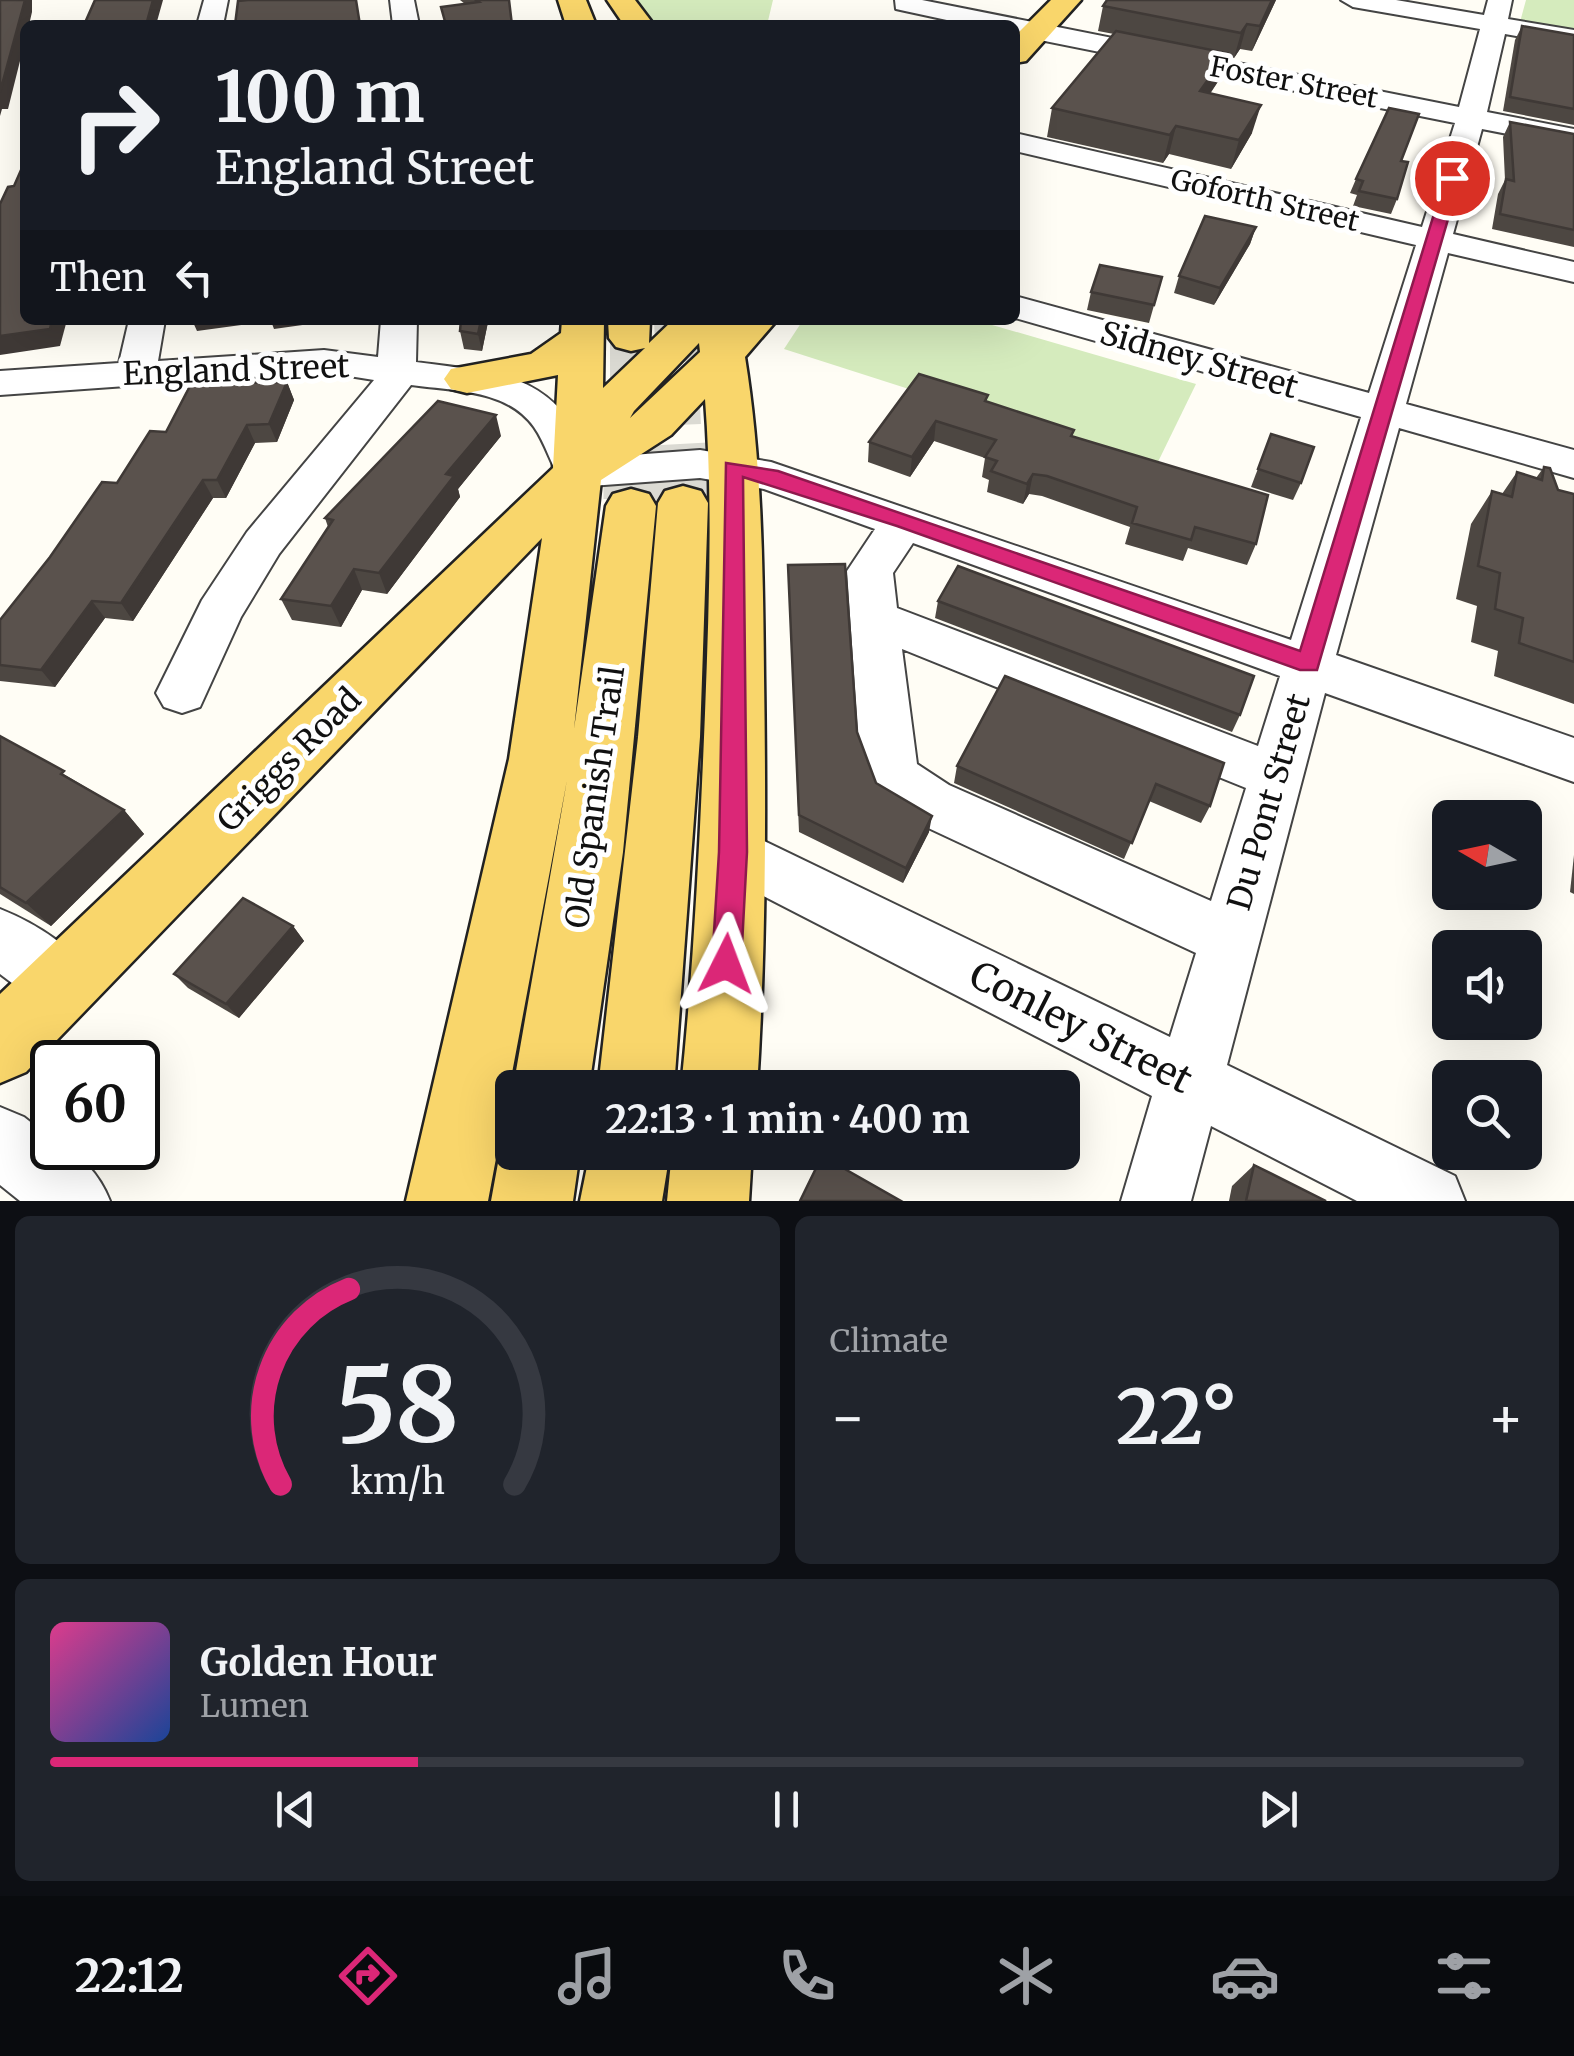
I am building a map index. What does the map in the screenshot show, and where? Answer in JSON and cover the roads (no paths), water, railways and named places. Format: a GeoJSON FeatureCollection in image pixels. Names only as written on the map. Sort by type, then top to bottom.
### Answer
{"type":"FeatureCollection","features":[{"type":"Feature","properties":{"kind":"main road"},"geometry":{"type":"LineString","coordinates":[[1020,21],[1068,0]]}},
{"type":"Feature","properties":{"kind":"main road"},"geometry":{"type":"LineString","coordinates":[[720,1070],[733,852],[682,492],[723,328]]}},
{"type":"Feature","properties":{"kind":"main road","name":"Griggs Road"},"geometry":{"type":"LineString","coordinates":[[0,1046],[577,473],[654,424],[723,328]]}},
{"type":"Feature","properties":{"kind":"main road"},"geometry":{"type":"LineString","coordinates":[[447,1201],[540,759],[577,473],[583,329]]}},
{"type":"Feature","properties":{"kind":"main road"},"geometry":{"type":"LineString","coordinates":[[467,379],[544,364],[583,329]]}},
{"type":"Feature","properties":{"kind":"main road","name":"Old Spanish Trail"},"geometry":{"type":"LineString","coordinates":[[553,1070],[590,852],[682,492]]}},
{"type":"Feature","properties":{"kind":"main road","name":"Old Spanish Trail"},"geometry":{"type":"LineString","coordinates":[[638,1070],[670,737],[682,492]]}},
{"type":"Feature","properties":{"kind":"main road"},"geometry":{"type":"LineString","coordinates":[[532,1201],[537,1170]]}},
{"type":"Feature","properties":{"kind":"main road"},"geometry":{"type":"LineString","coordinates":[[622,1201],[627,1170]]}},
{"type":"Feature","properties":{"kind":"main road"},"geometry":{"type":"LineString","coordinates":[[708,1201],[711,1170]]}},
{"type":"Feature","properties":{"kind":"street"},"geometry":{"type":"LineString","coordinates":[[1354,0],[1496,12],[1574,38]]}},
{"type":"Feature","properties":{"kind":"street","name":"Foster Street"},"geometry":{"type":"LineString","coordinates":[[905,4],[981,20]]}},
{"type":"Feature","properties":{"kind":"street","name":"Du Pont Street"},"geometry":{"type":"LineString","coordinates":[[1156,1201],[1308,664],[1470,117],[1496,12]]}},
{"type":"Feature","properties":{"kind":"street","name":"Foster Street"},"geometry":{"type":"LineString","coordinates":[[1020,28],[1574,138]]}},
{"type":"Feature","properties":{"kind":"street","name":"Goforth Street"},"geometry":{"type":"LineString","coordinates":[[1020,143],[1574,272]]}},
{"type":"Feature","properties":{"kind":"street","name":"Sidney Street"},"geometry":{"type":"LineString","coordinates":[[1020,308],[1383,413],[1561,472]]}},
{"type":"Feature","properties":{"kind":"street"},"geometry":{"type":"LineString","coordinates":[[136,372],[146,325]]}},
{"type":"Feature","properties":{"kind":"street"},"geometry":{"type":"LineString","coordinates":[[182,693],[219,613],[262,544],[389,392],[397,370],[399,325]]}},
{"type":"Feature","properties":{"kind":"street","name":"England Street"},"geometry":{"type":"LineString","coordinates":[[0,383],[324,361],[467,379],[503,386],[539,406],[553,418],[577,473]]}},
{"type":"Feature","properties":{"kind":"street"},"geometry":{"type":"LineString","coordinates":[[577,473],[700,464],[682,492]]}},
{"type":"Feature","properties":{"kind":"street"},"geometry":{"type":"LineString","coordinates":[[682,492],[771,476],[905,520],[1574,760]]}},
{"type":"Feature","properties":{"kind":"street"},"geometry":{"type":"LineString","coordinates":[[905,520],[870,571],[886,748],[894,778],[906,790],[1230,939]]}},
{"type":"Feature","properties":{"kind":"street"},"geometry":{"type":"LineString","coordinates":[[874,618],[1276,776]]}},
{"type":"Feature","properties":{"kind":"street","name":"Conley Street"},"geometry":{"type":"LineString","coordinates":[[733,852],[1430,1201]]}},
{"type":"Feature","properties":{"kind":"street"},"geometry":{"type":"LineString","coordinates":[[0,938],[63,984]]}},
{"type":"Feature","properties":{"kind":"street"},"geometry":{"type":"LineString","coordinates":[[0,1142],[74,1201]]}},
{"type":"Feature","properties":{"kind":"tunnel"},"geometry":{"type":"LineString","coordinates":[[675,325],[681,447]]}},
{"type":"Feature","properties":{"kind":"tunnel"},"geometry":{"type":"LineString","coordinates":[[631,338],[631,506]]}},
{"type":"Feature","properties":{"kind":"tunnel"},"geometry":{"type":"LineString","coordinates":[[680,444],[683,503]]}}]}
